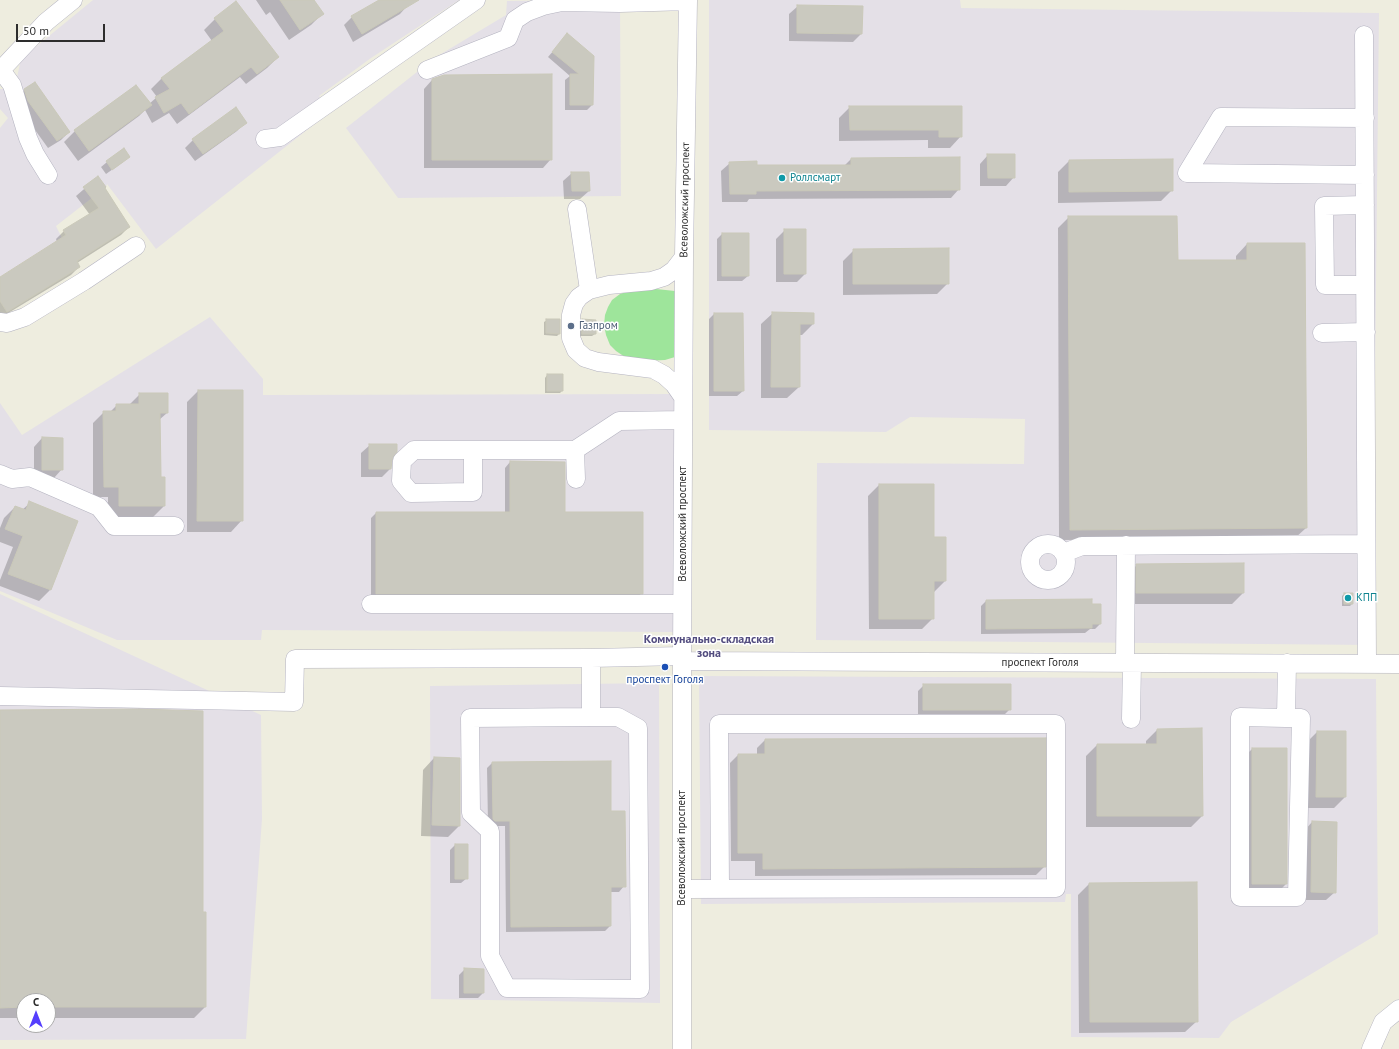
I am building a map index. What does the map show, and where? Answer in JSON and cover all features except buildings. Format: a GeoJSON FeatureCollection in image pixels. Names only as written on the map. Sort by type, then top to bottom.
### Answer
{"type":"FeatureCollection","features":[{"type":"Feature","properties":{"kind":"street"},"geometry":{"type":"LineString","coordinates":[[48,175],[35,154],[28,138],[12,85],[1,71],[46,22],[73,0]]}},
{"type":"Feature","properties":{"kind":"street"},"geometry":{"type":"LineString","coordinates":[[265,139],[280,137],[476,0]]}},
{"type":"Feature","properties":{"kind":"street"},"geometry":{"type":"LineString","coordinates":[[428,70],[508,38],[515,20],[526,12],[543,6],[562,2],[620,4],[688,1]]}},
{"type":"Feature","properties":{"kind":"street","name":"Всеволожский проспект"},"geometry":{"type":"LineString","coordinates":[[682,1049],[683,398],[688,1]]}},
{"type":"Feature","properties":{"kind":"street"},"geometry":{"type":"LineString","coordinates":[[1364,35],[1367,664]]}},
{"type":"Feature","properties":{"kind":"street"},"geometry":{"type":"LineString","coordinates":[[1365,118],[1221,117],[1187,173],[1365,175]]}},
{"type":"Feature","properties":{"kind":"street"},"geometry":{"type":"LineString","coordinates":[[1365,205],[1324,206],[1325,285],[1365,285]]}},
{"type":"Feature","properties":{"kind":"street"},"geometry":{"type":"LineString","coordinates":[[577,209],[589,290]]}},
{"type":"Feature","properties":{"kind":"street"},"geometry":{"type":"LineString","coordinates":[[0,322],[8,322],[25,317],[84,281],[136,246]]}},
{"type":"Feature","properties":{"kind":"street"},"geometry":{"type":"LineString","coordinates":[[683,398],[674,384],[654,369],[598,362],[585,358],[576,350],[571,338],[571,315],[574,304],[579,297],[589,290],[609,285],[652,281],[664,277],[674,270],[684,256]]}},
{"type":"Feature","properties":{"kind":"street"},"geometry":{"type":"LineString","coordinates":[[1322,333],[1366,332]]}},
{"type":"Feature","properties":{"kind":"street"},"geometry":{"type":"LineString","coordinates":[[473,450],[575,450],[619,421],[683,420]]}},
{"type":"Feature","properties":{"kind":"street"},"geometry":{"type":"LineString","coordinates":[[575,450],[576,479]]}},
{"type":"Feature","properties":{"kind":"street"},"geometry":{"type":"LineString","coordinates":[[0,474],[12,479],[30,477],[99,507],[114,526],[175,526]]}},
{"type":"Feature","properties":{"kind":"street"},"geometry":{"type":"LineString","coordinates":[[1064,553],[1082,546],[1366,544]]}},
{"type":"Feature","properties":{"kind":"street"},"geometry":{"type":"LineString","coordinates":[[1126,545],[1128,663],[1131,719]]}},
{"type":"Feature","properties":{"kind":"street"},"geometry":{"type":"LineString","coordinates":[[371,604],[682,604]]}},
{"type":"Feature","properties":{"kind":"street"},"geometry":{"type":"LineString","coordinates":[[591,658],[591,717]]}},
{"type":"Feature","properties":{"kind":"street","name":"проспект Гоголя"},"geometry":{"type":"LineString","coordinates":[[0,696],[294,702],[295,659],[682,658],[1128,663],[1399,664]]}},
{"type":"Feature","properties":{"kind":"street"},"geometry":{"type":"LineString","coordinates":[[1286,718],[1287,663]]}},
{"type":"Feature","properties":{"kind":"street"},"geometry":{"type":"LineString","coordinates":[[618,716],[638,728],[640,989],[507,988],[490,956],[490,831],[471,812],[470,718],[591,717],[618,716]]}},
{"type":"Feature","properties":{"kind":"street"},"geometry":{"type":"LineString","coordinates":[[1240,717],[1286,718],[1301,718],[1297,897],[1240,897],[1240,717]]}},
{"type":"Feature","properties":{"kind":"street"},"geometry":{"type":"LineString","coordinates":[[682,889],[720,889],[1056,888],[1056,724],[719,724],[720,889]]}},
{"type":"Feature","properties":{"kind":"street"},"geometry":{"type":"LineString","coordinates":[[1371,1049],[1383,1022],[1399,1009]]}},
{"type":"Feature","properties":{"kind":"shaded area"},"geometry":{"type":"Polygon","coordinates":[[[93,0],[459,0],[371,58],[319,96],[331,111],[156,249],[107,184],[106,187],[56,226],[62,238],[0,277],[0,128],[8,118],[0,109],[0,89],[7,89],[16,82],[21,59],[93,0]]]}},
{"type":"Feature","properties":{"kind":"shaded area"},"geometry":{"type":"Polygon","coordinates":[[[620,0],[621,196],[398,198],[346,128],[436,57],[506,15],[507,1],[620,0]]]}},
{"type":"Feature","properties":{"kind":"shaded area"},"geometry":{"type":"Polygon","coordinates":[[[709,0],[960,0],[961,8],[1379,13],[1372,645],[816,640],[817,463],[1024,464],[1025,419],[910,417],[886,432],[709,430],[709,0]]]}},
{"type":"Feature","properties":{"kind":"shaded area"},"geometry":{"type":"Polygon","coordinates":[[[210,317],[263,379],[263,395],[675,394],[674,632],[262,630],[261,640],[117,640],[0,591],[0,403],[22,435],[210,317]]]}},
{"type":"Feature","properties":{"kind":"shaded area"},"geometry":{"type":"Polygon","coordinates":[[[0,594],[261,715],[262,819],[246,1039],[0,1040],[0,594]]]}},
{"type":"Feature","properties":{"kind":"shaded area"},"geometry":{"type":"Polygon","coordinates":[[[699,676],[1376,679],[1378,934],[1231,1022],[1219,1038],[1071,1037],[1071,894],[1066,894],[1065,902],[701,904],[699,676]]]}},
{"type":"Feature","properties":{"kind":"shaded area"},"geometry":{"type":"Polygon","coordinates":[[[659,683],[660,1003],[431,999],[430,686],[659,683]]]}},
{"type":"Feature","properties":{"kind":"green space"},"geometry":{"type":"Polygon","coordinates":[[[656,289],[675,291],[675,357],[665,360],[643,361],[625,357],[610,345],[606,335],[604,325],[608,307],[612,300],[620,294],[632,290],[656,289]]]}},
{"type":"Feature","properties":{"kind":"place","name":"Роллсмарт"},"geometry":{"type":"Point","coordinates":[782,178]}},
{"type":"Feature","properties":{"kind":"place","name":"Газпром"},"geometry":{"type":"Point","coordinates":[571,326]}},
{"type":"Feature","properties":{"kind":"place","name":"КПП"},"geometry":{"type":"Point","coordinates":[1348,598]}},
{"type":"Feature","properties":{"kind":"place","name":"проспект Гоголя"},"geometry":{"type":"Point","coordinates":[665,667]}},
{"type":"Feature","properties":{"kind":"district","name":"Коммунально-складская зона"},"geometry":{"type":"Point","coordinates":[709,647]}}]}
